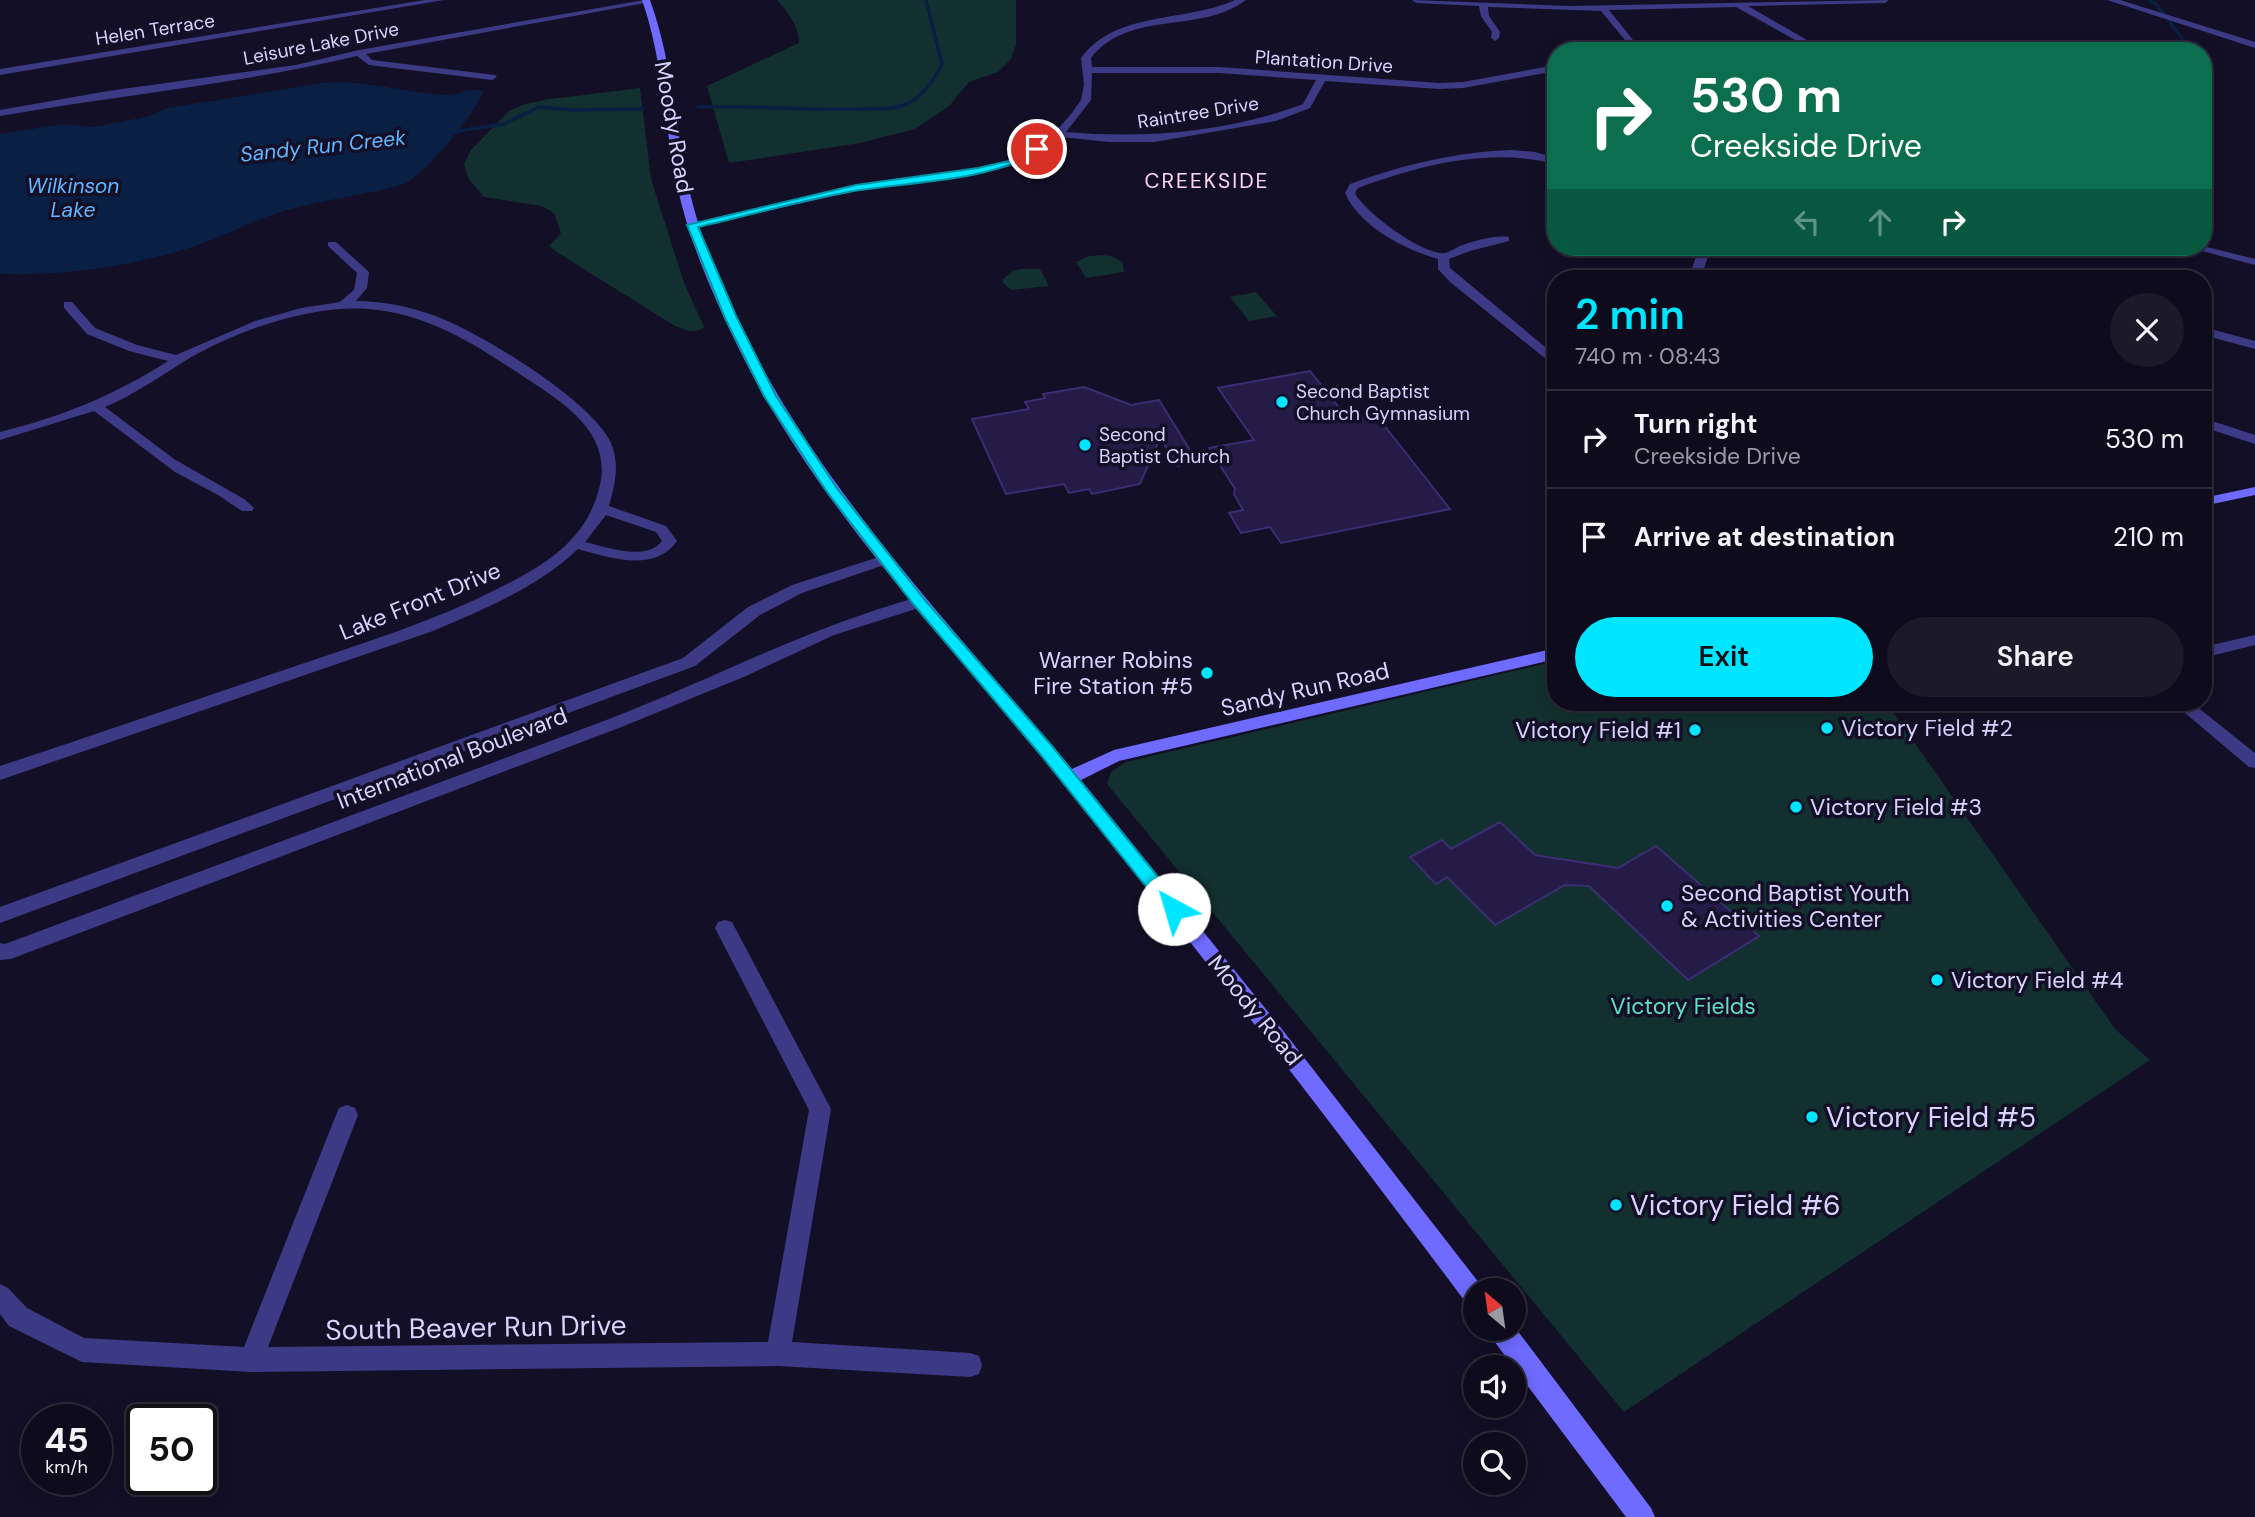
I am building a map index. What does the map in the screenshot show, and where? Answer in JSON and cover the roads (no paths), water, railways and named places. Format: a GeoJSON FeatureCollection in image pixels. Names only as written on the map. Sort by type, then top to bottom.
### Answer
{"type":"FeatureCollection","features":[{"type":"Feature","properties":{"kind":"main road","name":"Moody Road"},"geometry":{"type":"LineString","coordinates":[[647,1],[663,60],[682,187],[692,225],[731,318],[770,396],[831,489],[886,560],[1069,778],[1292,1056],[1463,1280]]}},
{"type":"Feature","properties":{"kind":"main road"},"geometry":{"type":"LineString","coordinates":[[2212,500],[2255,491]]}},
{"type":"Feature","properties":{"kind":"main road","name":"Sandy Run Road"},"geometry":{"type":"LineString","coordinates":[[1069,778],[1114,756],[1547,655]]}},
{"type":"Feature","properties":{"kind":"main road"},"geometry":{"type":"LineString","coordinates":[[1510,1341],[1642,1517]]}},
{"type":"Feature","properties":{"kind":"street","name":"Helen Terrace"},"geometry":{"type":"LineString","coordinates":[[0,72],[439,0]]}},
{"type":"Feature","properties":{"kind":"street"},"geometry":{"type":"LineString","coordinates":[[692,225],[856,188],[998,166],[1023,158],[1059,134],[1086,100],[1086,58],[1092,48],[1114,33],[1142,24],[1206,14],[1242,0]]}},
{"type":"Feature","properties":{"kind":"street"},"geometry":{"type":"LineString","coordinates":[[1416,0],[1483,5],[1603,8],[1736,2],[1885,0]]}},
{"type":"Feature","properties":{"kind":"street"},"geometry":{"type":"LineString","coordinates":[[2111,0],[2255,46]]}},
{"type":"Feature","properties":{"kind":"street","name":"Leisure Lake Drive"},"geometry":{"type":"LineString","coordinates":[[0,113],[108,94],[296,68],[359,53],[647,1]]}},
{"type":"Feature","properties":{"kind":"street"},"geometry":{"type":"LineString","coordinates":[[1736,2],[1806,42]]}},
{"type":"Feature","properties":{"kind":"street"},"geometry":{"type":"LineString","coordinates":[[1483,5],[1485,16],[1496,32],[1495,38]]}},
{"type":"Feature","properties":{"kind":"street"},"geometry":{"type":"LineString","coordinates":[[1603,8],[1631,42]]}},
{"type":"Feature","properties":{"kind":"street"},"geometry":{"type":"LineString","coordinates":[[359,53],[369,62],[492,77]]}},
{"type":"Feature","properties":{"kind":"street","name":"Plantation Drive"},"geometry":{"type":"LineString","coordinates":[[1088,70],[1199,69],[1451,86],[1547,70]]}},
{"type":"Feature","properties":{"kind":"street","name":"Raintree Drive"},"geometry":{"type":"LineString","coordinates":[[1059,134],[1108,139],[1154,139],[1276,118],[1307,106],[1322,77]]}},
{"type":"Feature","properties":{"kind":"street"},"geometry":{"type":"LineString","coordinates":[[1505,239],[1466,248],[1445,257],[1432,255],[1404,243],[1369,216],[1351,198],[1350,192],[1354,186],[1379,176],[1442,163],[1509,152],[1547,159]]}},
{"type":"Feature","properties":{"kind":"street"},"geometry":{"type":"LineString","coordinates":[[332,244],[363,272],[364,285],[360,293],[343,305]]}},
{"type":"Feature","properties":{"kind":"street"},"geometry":{"type":"LineString","coordinates":[[2212,252],[2255,262]]}},
{"type":"Feature","properties":{"kind":"street"},"geometry":{"type":"LineString","coordinates":[[1445,257],[1442,262],[1444,269],[1454,280],[1547,356]]}},
{"type":"Feature","properties":{"kind":"street"},"geometry":{"type":"LineString","coordinates":[[68,305],[91,331],[133,348],[179,360]]}},
{"type":"Feature","properties":{"kind":"street","name":"Lake Front Drive"},"geometry":{"type":"LineString","coordinates":[[0,436],[96,406],[156,376],[179,360],[247,328],[282,317],[343,305],[383,306],[436,317],[467,334],[579,411],[604,439],[610,464],[610,487],[604,509],[576,544],[531,579],[497,598],[409,634],[0,773]]}},
{"type":"Feature","properties":{"kind":"street"},"geometry":{"type":"LineString","coordinates":[[2212,333],[2255,345]]}},
{"type":"Feature","properties":{"kind":"street"},"geometry":{"type":"LineString","coordinates":[[96,406],[136,440],[190,474],[232,495],[247,508]]}},
{"type":"Feature","properties":{"kind":"street"},"geometry":{"type":"LineString","coordinates":[[2212,425],[2255,440]]}},
{"type":"Feature","properties":{"kind":"street"},"geometry":{"type":"LineString","coordinates":[[576,544],[606,552],[645,556],[667,547],[670,541],[661,529],[604,509]]}},
{"type":"Feature","properties":{"kind":"street","name":"International Boulevard"},"geometry":{"type":"LineString","coordinates":[[0,915],[690,662],[754,611],[797,589],[886,560]]}},
{"type":"Feature","properties":{"kind":"street","name":"International Boulevard"},"geometry":{"type":"LineString","coordinates":[[0,951],[4,953],[465,781],[740,672],[828,631],[919,602]]}},
{"type":"Feature","properties":{"kind":"street"},"geometry":{"type":"LineString","coordinates":[[2212,651],[2255,640]]}},
{"type":"Feature","properties":{"kind":"street"},"geometry":{"type":"LineString","coordinates":[[2191,711],[2255,762]]}},
{"type":"Feature","properties":{"kind":"street"},"geometry":{"type":"LineString","coordinates":[[725,928],[820,1109],[778,1354]]}},
{"type":"Feature","properties":{"kind":"street"},"geometry":{"type":"LineString","coordinates":[[251,1360],[347,1115]]}},
{"type":"Feature","properties":{"kind":"street","name":"South Beaver Run Drive"},"geometry":{"type":"LineString","coordinates":[[0,1296],[18,1317],[82,1350],[251,1360],[778,1354],[970,1366]]}},
{"type":"Feature","properties":{"kind":"water","name":"Wilkinson Lake"},"geometry":{"type":"Polygon","coordinates":[[[323,83],[354,83],[446,95],[483,91],[471,114],[449,142],[424,169],[404,184],[284,211],[195,246],[149,259],[47,274],[0,274],[0,134],[63,124],[94,127],[150,116],[167,108],[323,83]]]}},
{"type":"Feature","properties":{"kind":"waterway","name":"Sandy Run Creek"},"geometry":{"type":"LineString","coordinates":[[698,107],[888,108],[912,101],[924,91],[942,64],[926,0]]}},
{"type":"Feature","properties":{"kind":"waterway"},"geometry":{"type":"LineString","coordinates":[[2149,0],[2156,4],[2185,42]]}},
{"type":"Feature","properties":{"kind":"waterway","name":"Sandy Run Creek"},"geometry":{"type":"LineString","coordinates":[[447,133],[504,124],[539,107],[574,110],[643,109]]}},
{"type":"Feature","properties":{"kind":"place","name":"Second Baptist Church Gymnasium"},"geometry":{"type":"Point","coordinates":[1282,402]}},
{"type":"Feature","properties":{"kind":"place","name":"Second Baptist Church"},"geometry":{"type":"Point","coordinates":[1085,445]}},
{"type":"Feature","properties":{"kind":"place","name":"Warner Robins Fire Station #5"},"geometry":{"type":"Point","coordinates":[1207,673]}},
{"type":"Feature","properties":{"kind":"place","name":"Victory Field #2"},"geometry":{"type":"Point","coordinates":[1827,728]}},
{"type":"Feature","properties":{"kind":"place","name":"Victory Field #1"},"geometry":{"type":"Point","coordinates":[1695,730]}},
{"type":"Feature","properties":{"kind":"place","name":"Victory Field #3"},"geometry":{"type":"Point","coordinates":[1796,807]}},
{"type":"Feature","properties":{"kind":"place","name":"Second Baptist Youth & Activities Center"},"geometry":{"type":"Point","coordinates":[1667,906]}},
{"type":"Feature","properties":{"kind":"place","name":"Victory Field #4"},"geometry":{"type":"Point","coordinates":[1937,980]}},
{"type":"Feature","properties":{"kind":"place","name":"Victory Field #5"},"geometry":{"type":"Point","coordinates":[1812,1117]}},
{"type":"Feature","properties":{"kind":"place","name":"Victory Field #6"},"geometry":{"type":"Point","coordinates":[1616,1205]}},
{"type":"Feature","properties":{"kind":"district","name":"CREEKSIDE"},"geometry":{"type":"Point","coordinates":[1207,181]}},
{"type":"Feature","properties":{"kind":"park label","name":"Victory Fields"},"geometry":{"type":"Point","coordinates":[1683,1006]}}]}
